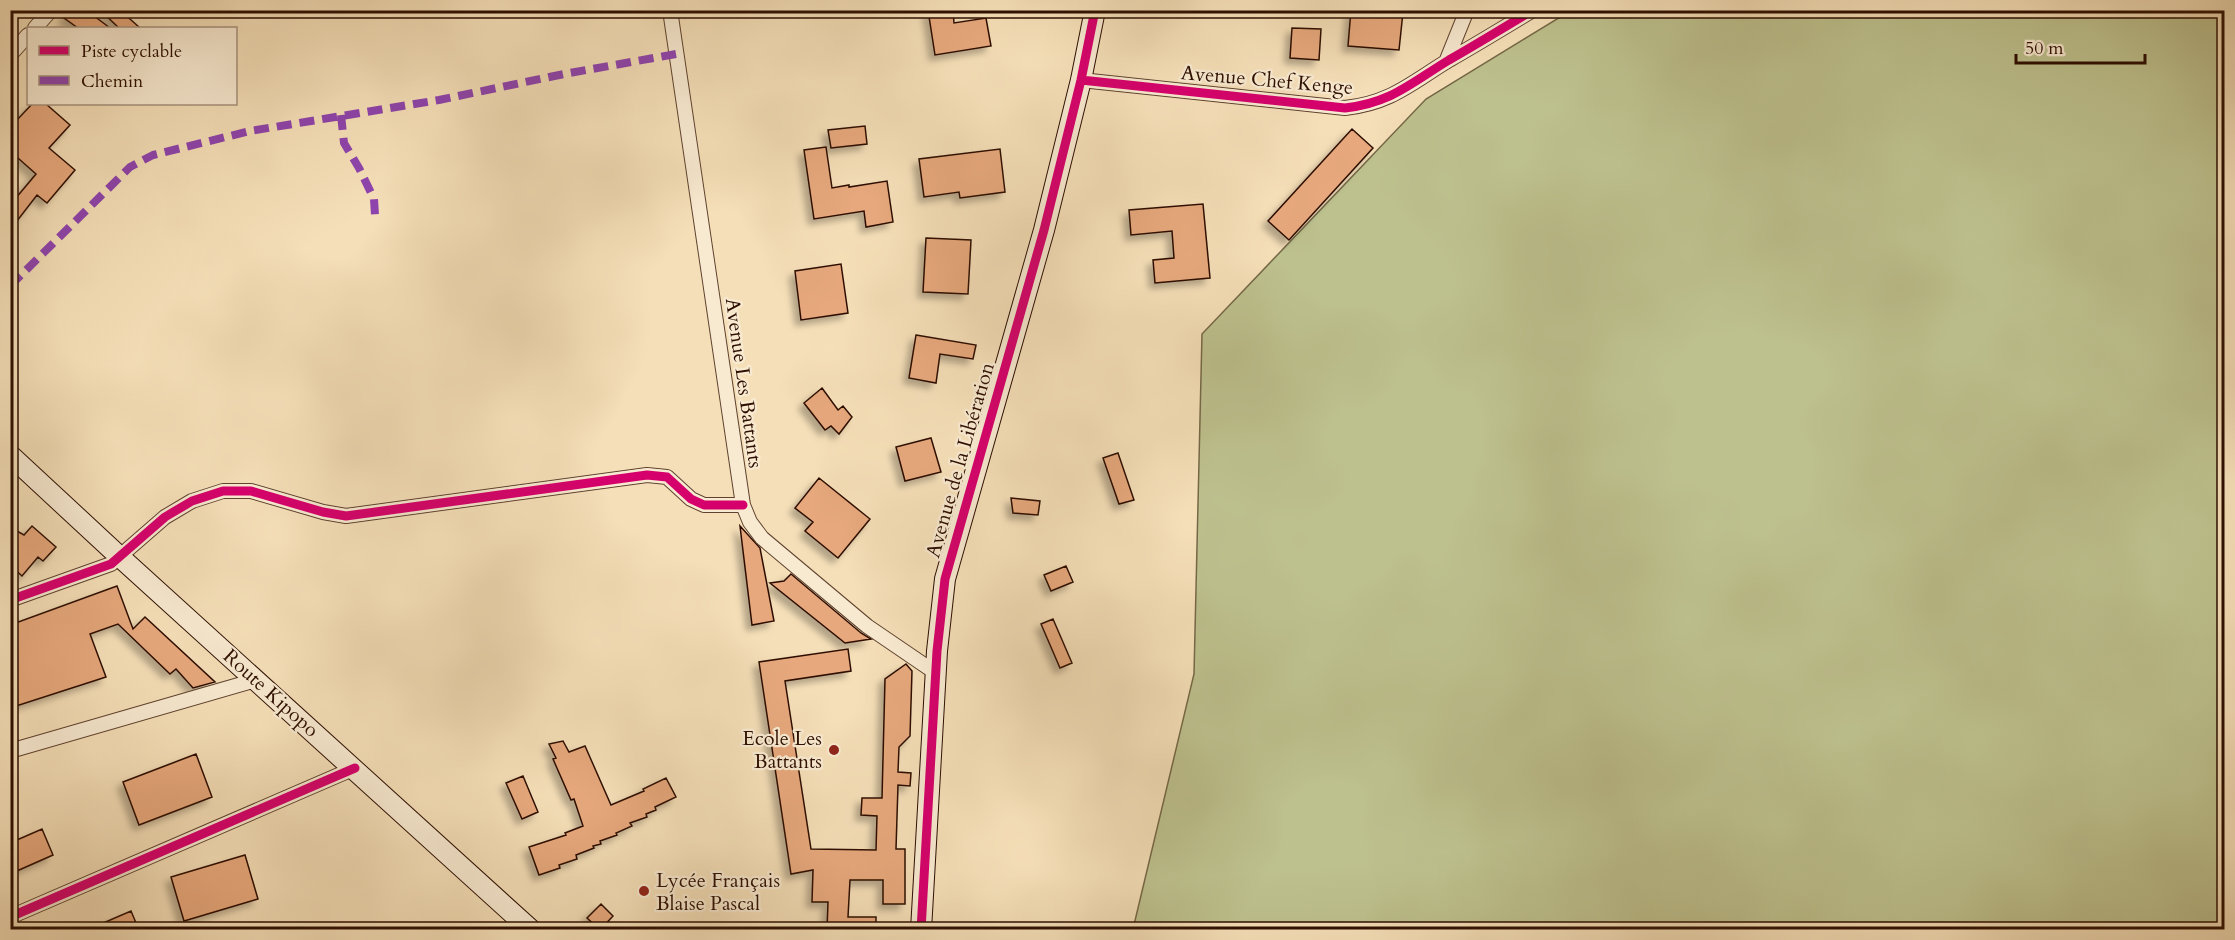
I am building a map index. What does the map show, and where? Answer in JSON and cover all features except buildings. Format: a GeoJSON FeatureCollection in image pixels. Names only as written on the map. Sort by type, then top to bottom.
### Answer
{"type":"FeatureCollection","features":[{"type":"Feature","properties":{"kind":"street"},"geometry":{"type":"LineString","coordinates":[[35,27],[51,10]]}},
{"type":"Feature","properties":{"kind":"street","name":"Avenue Les Battants"},"geometry":{"type":"LineString","coordinates":[[670,10],[743,505],[750,522],[762,538],[867,626],[936,673]]}},
{"type":"Feature","properties":{"kind":"street","name":"Avenue de la Libération"},"geometry":{"type":"LineString","coordinates":[[921,930],[936,673],[945,579],[1044,230],[1081,80],[1095,10]]}},
{"type":"Feature","properties":{"kind":"street"},"geometry":{"type":"LineString","coordinates":[[1446,62],[1467,10]]}},
{"type":"Feature","properties":{"kind":"street","name":"Avenue Chef Kenge"},"geometry":{"type":"LineString","coordinates":[[1081,80],[1345,108],[1367,106],[1389,98],[1533,10]]}},
{"type":"Feature","properties":{"kind":"street"},"geometry":{"type":"LineString","coordinates":[[10,56],[27,36]]}},
{"type":"Feature","properties":{"kind":"street","name":"Route Kipopo"},"geometry":{"type":"LineString","coordinates":[[10,455],[531,930]]}},
{"type":"Feature","properties":{"kind":"street"},"geometry":{"type":"LineString","coordinates":[[10,600],[103,568],[121,558],[165,517],[192,501],[224,491],[251,491],[323,512],[346,516],[647,475],[667,477],[691,499],[704,506],[743,505]]}},
{"type":"Feature","properties":{"kind":"street"},"geometry":{"type":"LineString","coordinates":[[10,751],[256,680]]}},
{"type":"Feature","properties":{"kind":"street"},"geometry":{"type":"LineString","coordinates":[[10,917],[355,768]]}},
{"type":"Feature","properties":{"kind":"green space"},"geometry":{"type":"Polygon","coordinates":[[[1570,11],[2224,11],[2224,929],[1133,929],[1194,674],[1202,334],[1426,99],[1570,11]]]}},
{"type":"Feature","properties":{"kind":"marked path"},"geometry":{"type":"LineString","coordinates":[[10,286],[130,167],[153,155],[250,131],[439,100],[676,54]]}},
{"type":"Feature","properties":{"kind":"marked path"},"geometry":{"type":"LineString","coordinates":[[341,115],[344,143],[374,199],[375,215]]}},
{"type":"Feature","properties":{"kind":"cycle path"},"geometry":{"type":"LineString","coordinates":[[921,930],[937,651],[945,579],[1044,230],[1081,80],[1095,10]]}},
{"type":"Feature","properties":{"kind":"cycle path"},"geometry":{"type":"LineString","coordinates":[[1081,80],[1345,108],[1375,102],[1400,91],[1533,10]]}},
{"type":"Feature","properties":{"kind":"cycle path"},"geometry":{"type":"LineString","coordinates":[[10,600],[111,564],[165,517],[192,501],[223,491],[251,491],[323,512],[346,516],[647,475],[667,477],[691,499],[704,505],[743,505]]}},
{"type":"Feature","properties":{"kind":"cycle path"},"geometry":{"type":"LineString","coordinates":[[10,917],[355,768]]}},
{"type":"Feature","properties":{"kind":"place","name":"Ecole Les Battants"},"geometry":{"type":"Point","coordinates":[834,750]}},
{"type":"Feature","properties":{"kind":"place","name":"Lycée Français Blaise Pascal"},"geometry":{"type":"Point","coordinates":[644,891]}}]}
